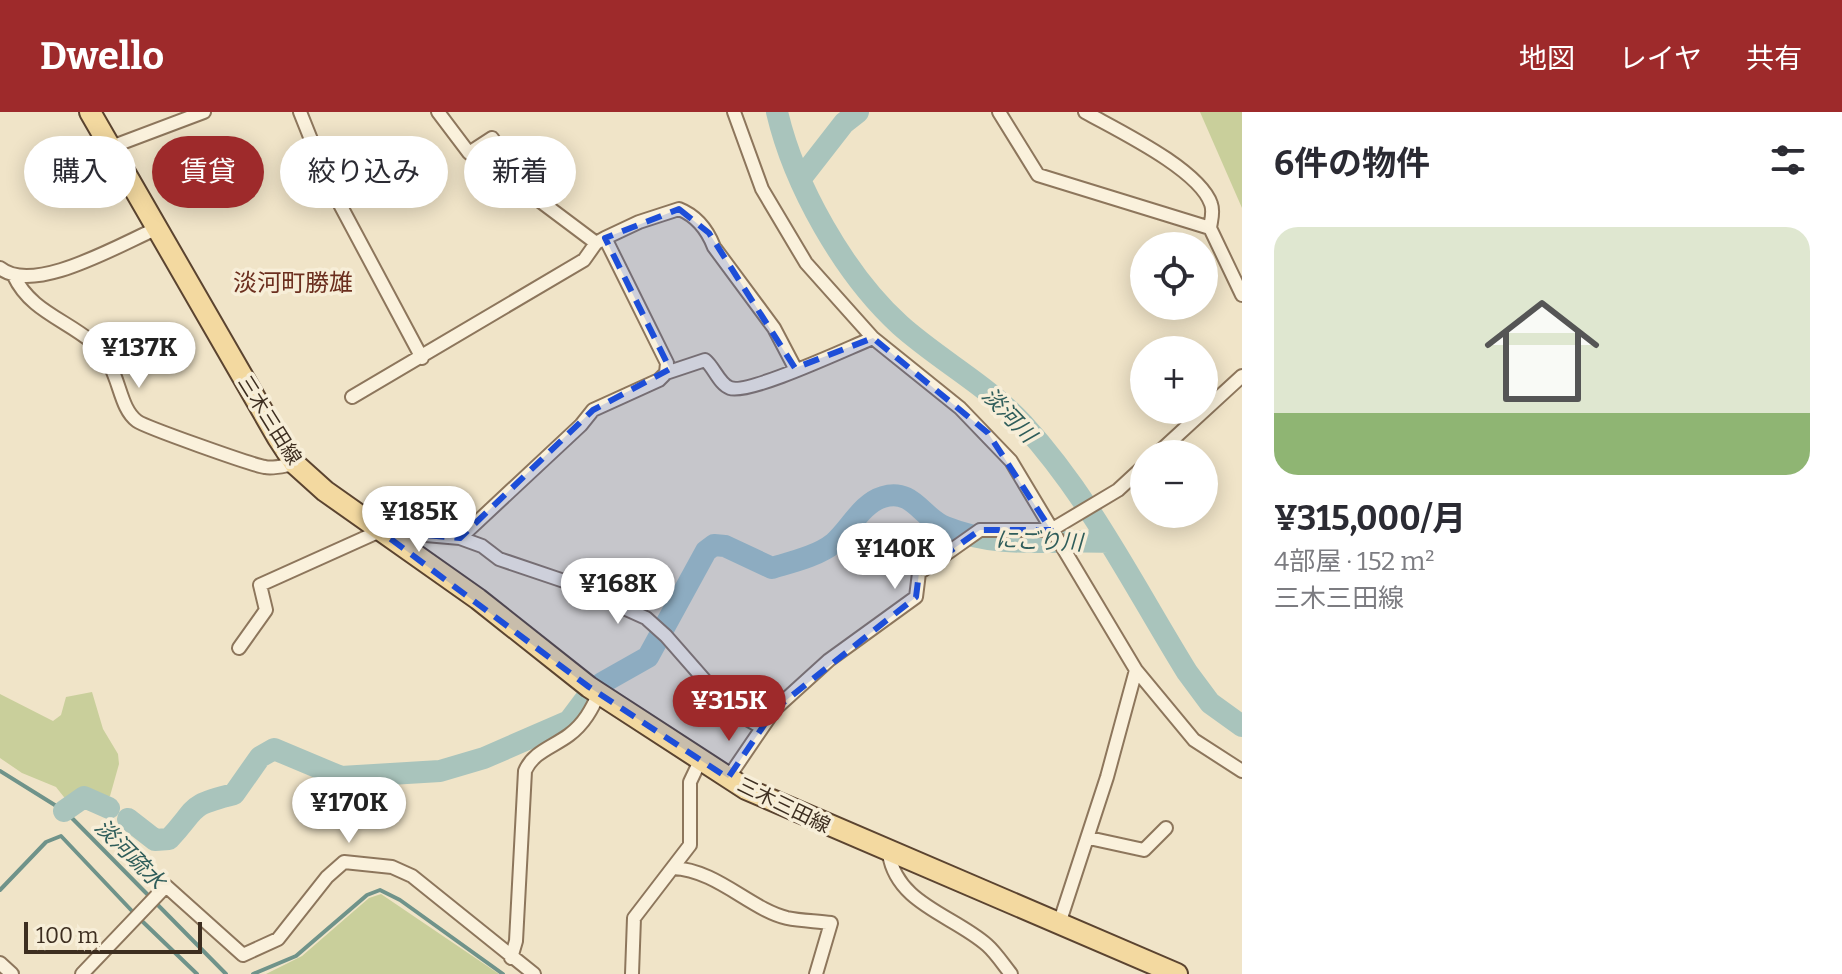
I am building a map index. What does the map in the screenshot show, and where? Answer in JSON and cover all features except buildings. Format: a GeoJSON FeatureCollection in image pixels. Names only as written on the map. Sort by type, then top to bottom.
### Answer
{"type":"FeatureCollection","features":[{"type":"Feature","properties":{"kind":"main road","name":"三木三田線"},"geometry":{"type":"LineString","coordinates":[[90,112],[104,136]]}},
{"type":"Feature","properties":{"kind":"main road","name":"三木三田線"},"geometry":{"type":"LineString","coordinates":[[136,190],[295,464],[325,491],[478,599],[599,693],[728,778],[889,854],[1177,974]]}},
{"type":"Feature","properties":{"kind":"street"},"geometry":{"type":"LineString","coordinates":[[136,138],[204,112]]}},
{"type":"Feature","properties":{"kind":"street"},"geometry":{"type":"LineString","coordinates":[[300,112],[328,182],[422,358]]}},
{"type":"Feature","properties":{"kind":"street"},"geometry":{"type":"LineString","coordinates":[[438,112],[469,153],[492,138],[532,195],[601,241],[667,363],[666,373]]}},
{"type":"Feature","properties":{"kind":"street"},"geometry":{"type":"LineString","coordinates":[[734,112],[762,189],[792,241],[840,306],[873,338],[988,433],[1011,461],[1136,670],[1194,740],[1242,771]]}},
{"type":"Feature","properties":{"kind":"street"},"geometry":{"type":"LineString","coordinates":[[999,112],[1038,175],[1210,228]]}},
{"type":"Feature","properties":{"kind":"street"},"geometry":{"type":"LineString","coordinates":[[1085,112],[1182,171],[1200,186],[1212,206],[1210,228],[1242,295]]}},
{"type":"Feature","properties":{"kind":"street"},"geometry":{"type":"LineString","coordinates":[[352,397],[584,260],[601,241],[639,222],[679,209],[691,214],[709,233],[714,247],[774,328],[795,368]]}},
{"type":"Feature","properties":{"kind":"street"},"geometry":{"type":"LineString","coordinates":[[4,273],[45,276],[158,228]]}},
{"type":"Feature","properties":{"kind":"street"},"geometry":{"type":"LineString","coordinates":[[4,273],[23,295],[91,341],[107,357],[116,372],[123,401],[137,421],[266,468],[295,464]]}},
{"type":"Feature","properties":{"kind":"street"},"geometry":{"type":"LineString","coordinates":[[460,538],[581,425],[593,410],[659,380],[666,373],[705,360],[724,385],[740,389],[781,378],[795,368],[873,338]]}},
{"type":"Feature","properties":{"kind":"street"},"geometry":{"type":"LineString","coordinates":[[1172,440],[1242,376]]}},
{"type":"Feature","properties":{"kind":"street"},"geometry":{"type":"LineString","coordinates":[[728,778],[775,709],[829,660],[916,597],[919,573],[980,530],[1051,530],[1130,477]]}},
{"type":"Feature","properties":{"kind":"street"},"geometry":{"type":"LineString","coordinates":[[239,648],[266,610],[260,585],[380,531],[460,538],[482,546],[499,559],[564,581],[646,618],[666,636],[730,709],[761,727]]}},
{"type":"Feature","properties":{"kind":"street"},"geometry":{"type":"LineString","coordinates":[[1059,924],[1089,838],[1136,670]]}},
{"type":"Feature","properties":{"kind":"street"},"geometry":{"type":"LineString","coordinates":[[511,958],[516,941],[525,771],[530,759],[571,734],[590,714],[599,693]]}},
{"type":"Feature","properties":{"kind":"street"},"geometry":{"type":"LineString","coordinates":[[632,974],[634,918],[640,906],[673,868],[693,835],[690,782],[700,761]]}},
{"type":"Feature","properties":{"kind":"street"},"geometry":{"type":"LineString","coordinates":[[1089,838],[1144,850],[1166,828]]}},
{"type":"Feature","properties":{"kind":"street"},"geometry":{"type":"LineString","coordinates":[[889,854],[892,872],[910,893],[947,922],[986,944],[1011,974]]}},
{"type":"Feature","properties":{"kind":"street"},"geometry":{"type":"LineString","coordinates":[[82,974],[166,886],[243,955],[278,939],[327,877],[344,862],[392,867],[412,876],[534,974]]}},
{"type":"Feature","properties":{"kind":"street"},"geometry":{"type":"LineString","coordinates":[[673,868],[686,869],[737,891],[785,918],[831,923],[816,974]]}},
{"type":"Feature","properties":{"kind":"street"},"geometry":{"type":"LineString","coordinates":[[0,963],[12,974]]}},
{"type":"Feature","properties":{"kind":"highlighted area"},"geometry":{"type":"Polygon","coordinates":[[[679,209],[709,233],[795,368],[873,338],[988,433],[1051,530],[980,530],[919,573],[916,597],[775,709],[728,778],[589,687],[380,531],[460,538],[593,410],[670,369],[605,238],[679,209]]]}},
{"type":"Feature","properties":{"kind":"green space"},"geometry":{"type":"Polygon","coordinates":[[[1200,112],[1242,112],[1242,208],[1200,112]]]}},
{"type":"Feature","properties":{"kind":"green space"},"geometry":{"type":"Polygon","coordinates":[[[92,692],[103,729],[118,754],[119,764],[110,796],[75,811],[56,787],[22,773],[0,758],[0,694],[53,721],[61,715],[66,697],[92,692]]]}},
{"type":"Feature","properties":{"kind":"green space"},"geometry":{"type":"Polygon","coordinates":[[[381,894],[499,974],[266,974],[302,956],[369,898],[381,894]]]}},
{"type":"Feature","properties":{"kind":"waterway","name":"淡河川"},"geometry":{"type":"LineString","coordinates":[[777,112],[809,198],[824,227],[860,280],[900,325],[994,397],[1047,452],[1091,512],[1187,672],[1210,703],[1242,726]]}},
{"type":"Feature","properties":{"kind":"waterway"},"geometry":{"type":"LineString","coordinates":[[802,177],[844,123],[858,112]]}},
{"type":"Feature","properties":{"kind":"waterway","name":"にごり川"},"geometry":{"type":"LineString","coordinates":[[602,683],[648,657],[706,551],[714,545],[725,546],[772,568],[828,548],[869,505],[883,497],[902,496],[945,527],[986,539],[1108,542]]}},
{"type":"Feature","properties":{"kind":"waterway","name":"にごり川"},"geometry":{"type":"LineString","coordinates":[[128,819],[155,840],[169,839],[200,805],[234,794],[260,757],[274,749],[341,777],[440,771],[484,758],[569,721],[584,701]]}},
{"type":"Feature","properties":{"kind":"waterway","name":"淡河疏水"},"geometry":{"type":"LineString","coordinates":[[0,771],[66,812],[226,974]]}},
{"type":"Feature","properties":{"kind":"waterway","name":"にごり川"},"geometry":{"type":"LineString","coordinates":[[64,811],[84,797],[109,808]]}},
{"type":"Feature","properties":{"kind":"waterway"},"geometry":{"type":"LineString","coordinates":[[0,890],[46,842],[61,836],[132,911]]}},
{"type":"Feature","properties":{"kind":"waterway","name":"淡河疏水"},"geometry":{"type":"LineString","coordinates":[[253,974],[296,956],[367,895],[380,890],[400,900],[503,974]]}},
{"type":"Feature","properties":{"kind":"waterway"},"geometry":{"type":"LineString","coordinates":[[143,922],[197,974]]}},
{"type":"Feature","properties":{"kind":"district","name":"淡河町勝雄"},"geometry":{"type":"Point","coordinates":[293,283]}}]}
